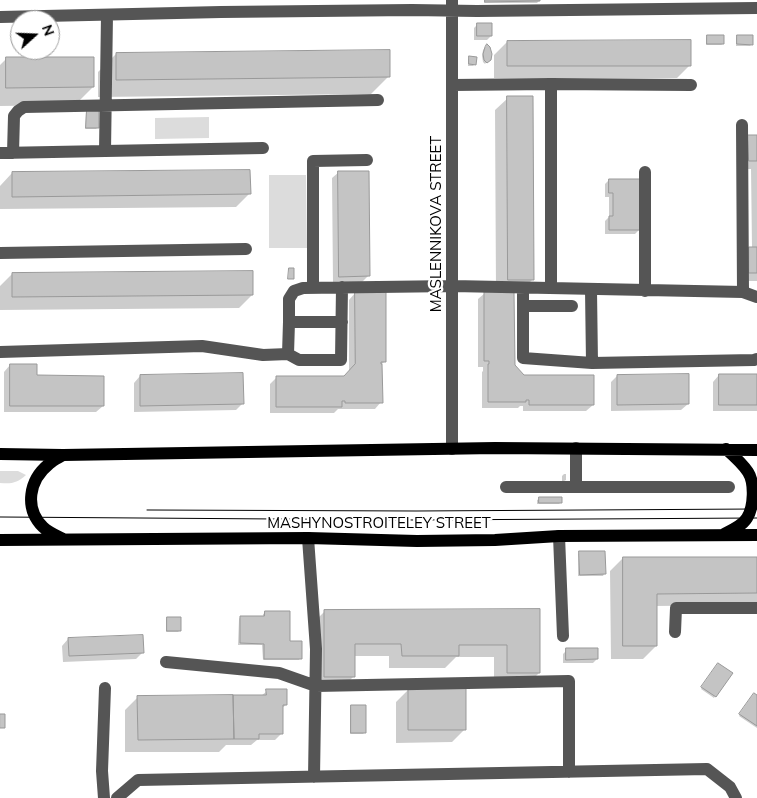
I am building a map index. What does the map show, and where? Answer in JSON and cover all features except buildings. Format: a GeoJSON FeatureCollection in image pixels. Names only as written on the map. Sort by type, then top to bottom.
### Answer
{"type":"FeatureCollection","features":[{"type":"Feature","properties":{"kind":"main road"},"geometry":{"type":"LineString","coordinates":[[0,454],[63,455],[576,448],[757,450]]}},
{"type":"Feature","properties":{"kind":"main road"},"geometry":{"type":"LineString","coordinates":[[722,535],[736,528],[747,518],[753,499],[753,485],[750,474],[742,463],[726,450]]}},
{"type":"Feature","properties":{"kind":"main road"},"geometry":{"type":"LineString","coordinates":[[63,455],[49,463],[39,474],[32,486],[31,498],[32,510],[44,528],[64,540]]}},
{"type":"Feature","properties":{"kind":"main road","name":"MASHYNOSTROITELEY STREET"},"geometry":{"type":"LineString","coordinates":[[0,540],[308,538],[416,541],[559,536],[757,534]]}},
{"type":"Feature","properties":{"kind":"street"},"geometry":{"type":"LineString","coordinates":[[0,17],[107,14],[221,6],[392,10],[452,5],[755,5]]}},
{"type":"Feature","properties":{"kind":"street","name":"MASLENNIKOVA STREET"},"geometry":{"type":"LineString","coordinates":[[452,5],[452,449]]}},
{"type":"Feature","properties":{"kind":"street"},"geometry":{"type":"LineString","coordinates":[[106,151],[107,14]]}},
{"type":"Feature","properties":{"kind":"street"},"geometry":{"type":"LineString","coordinates":[[551,288],[552,84]]}},
{"type":"Feature","properties":{"kind":"street"},"geometry":{"type":"LineString","coordinates":[[452,85],[691,86]]}},
{"type":"Feature","properties":{"kind":"street"},"geometry":{"type":"LineString","coordinates":[[263,148],[6,153],[14,116],[24,107],[378,100]]}},
{"type":"Feature","properties":{"kind":"street"},"geometry":{"type":"LineString","coordinates":[[742,125],[743,292]]}},
{"type":"Feature","properties":{"kind":"street"},"geometry":{"type":"LineString","coordinates":[[313,287],[313,162],[368,160]]}},
{"type":"Feature","properties":{"kind":"street"},"geometry":{"type":"LineString","coordinates":[[645,172],[646,291]]}},
{"type":"Feature","properties":{"kind":"street"},"geometry":{"type":"LineString","coordinates":[[0,253],[246,249]]}},
{"type":"Feature","properties":{"kind":"street"},"geometry":{"type":"LineString","coordinates":[[288,354],[289,299],[294,291],[303,288],[453,286],[743,292],[757,297]]}},
{"type":"Feature","properties":{"kind":"street"},"geometry":{"type":"LineString","coordinates":[[0,352],[202,346],[263,355],[288,354],[299,360],[341,360],[342,287]]}},
{"type":"Feature","properties":{"kind":"street"},"geometry":{"type":"LineString","coordinates":[[523,288],[523,358],[592,363],[757,359]]}},
{"type":"Feature","properties":{"kind":"street"},"geometry":{"type":"LineString","coordinates":[[590,290],[592,363]]}},
{"type":"Feature","properties":{"kind":"street"},"geometry":{"type":"LineString","coordinates":[[523,306],[572,306]]}},
{"type":"Feature","properties":{"kind":"street"},"geometry":{"type":"LineString","coordinates":[[289,322],[342,322]]}},
{"type":"Feature","properties":{"kind":"street"},"geometry":{"type":"LineString","coordinates":[[576,448],[576,487]]}},
{"type":"Feature","properties":{"kind":"street"},"geometry":{"type":"LineString","coordinates":[[506,487],[729,487]]}},
{"type":"Feature","properties":{"kind":"street"},"geometry":{"type":"LineString","coordinates":[[559,536],[563,636]]}},
{"type":"Feature","properties":{"kind":"street"},"geometry":{"type":"LineString","coordinates":[[308,538],[316,649],[314,776]]}},
{"type":"Feature","properties":{"kind":"street"},"geometry":{"type":"LineString","coordinates":[[675,632],[676,608],[757,608]]}},
{"type":"Feature","properties":{"kind":"street"},"geometry":{"type":"LineString","coordinates":[[166,662],[279,673],[316,686],[569,681],[569,772]]}},
{"type":"Feature","properties":{"kind":"street"},"geometry":{"type":"LineString","coordinates":[[104,798],[102,770],[105,688]]}},
{"type":"Feature","properties":{"kind":"street"},"geometry":{"type":"LineString","coordinates":[[117,798],[138,780],[707,769],[730,787],[736,798]]}},
{"type":"Feature","properties":{"kind":"shaded area"},"geometry":{"type":"Polygon","coordinates":[[[209,117],[209,138],[155,139],[155,118],[209,117]]]}},
{"type":"Feature","properties":{"kind":"shaded area"},"geometry":{"type":"Polygon","coordinates":[[[269,175],[306,175],[307,248],[269,248],[269,175]]]}},
{"type":"Feature","properties":{"kind":"shaded area"},"geometry":{"type":"Polygon","coordinates":[[[0,471],[18,471],[26,475],[14,482],[0,483],[0,471]]]}},
{"type":"Feature","properties":{"kind":"tram line"},"geometry":{"type":"LineString","coordinates":[[147,510],[757,509]]}},
{"type":"Feature","properties":{"kind":"tram line"},"geometry":{"type":"LineString","coordinates":[[0,517],[416,520],[757,518]]}}]}
